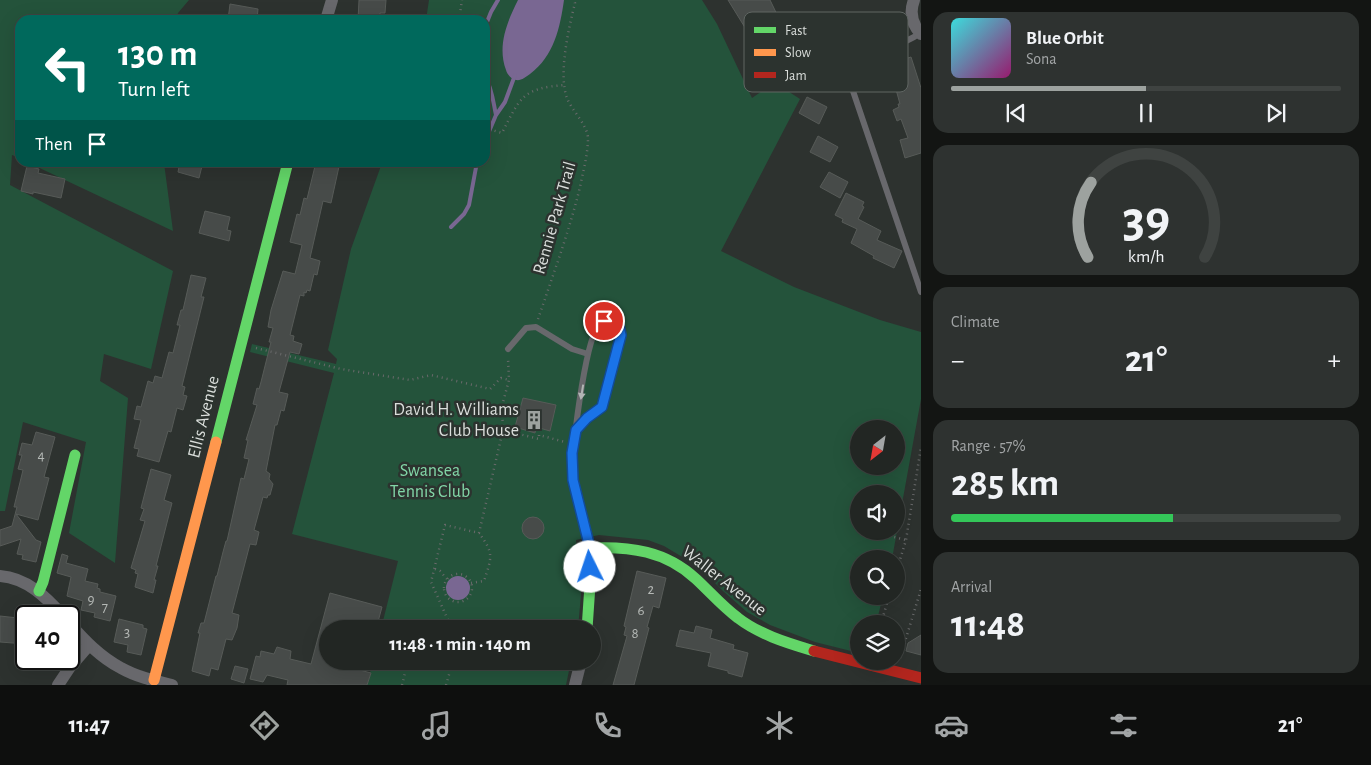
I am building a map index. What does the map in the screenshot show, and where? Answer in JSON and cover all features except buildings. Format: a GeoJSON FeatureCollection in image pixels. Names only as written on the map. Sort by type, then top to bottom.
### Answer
{"type":"FeatureCollection","features":[{"type":"Feature","properties":{"kind":"street"},"geometry":{"type":"LineString","coordinates":[[328,15],[332,0]]}},
{"type":"Feature","properties":{"kind":"street"},"geometry":{"type":"LineString","coordinates":[[913,1],[912,19],[920,33]]}},
{"type":"Feature","properties":{"kind":"street","name":"Ellis Avenue"},"geometry":{"type":"LineString","coordinates":[[154,680],[287,167]]}},
{"type":"Feature","properties":{"kind":"street"},"geometry":{"type":"LineString","coordinates":[[39,591],[43,582],[75,455]]}},
{"type":"Feature","properties":{"kind":"street"},"geometry":{"type":"LineString","coordinates":[[588,620],[590,548]]}},
{"type":"Feature","properties":{"kind":"street","name":"Waller Avenue"},"geometry":{"type":"LineString","coordinates":[[590,548],[631,548],[659,555],[687,570],[724,608],[755,629],[793,645],[906,680],[921,678]]}},
{"type":"Feature","properties":{"kind":"street"},"geometry":{"type":"LineString","coordinates":[[0,576],[18,580],[39,591],[52,605]]}},
{"type":"Feature","properties":{"kind":"street"},"geometry":{"type":"LineString","coordinates":[[80,636],[89,646],[121,668],[172,685]]}},
{"type":"Feature","properties":{"kind":"street"},"geometry":{"type":"LineString","coordinates":[[58,685],[70,667],[89,646]]}},
{"type":"Feature","properties":{"kind":"street"},"geometry":{"type":"LineString","coordinates":[[575,685],[579,670]]}},
{"type":"Feature","properties":{"kind":"lane"},"geometry":{"type":"LineString","coordinates":[[908,40],[920,33]]}},
{"type":"Feature","properties":{"kind":"lane"},"geometry":{"type":"LineString","coordinates":[[853,92],[921,292]]}},
{"type":"Feature","properties":{"kind":"lane"},"geometry":{"type":"LineString","coordinates":[[576,430],[587,418],[602,407],[621,335],[619,326],[612,321],[604,321],[598,325],[588,354],[576,430],[574,444],[573,480],[590,548]]}},
{"type":"Feature","properties":{"kind":"lane"},"geometry":{"type":"LineString","coordinates":[[508,349],[526,328],[536,327],[572,349],[588,354]]}},
{"type":"Feature","properties":{"kind":"path"},"geometry":{"type":"LineString","coordinates":[[460,15],[462,0]]}},
{"type":"Feature","properties":{"kind":"path","name":"Rennie Park Trail"},"geometry":{"type":"LineString","coordinates":[[536,327],[574,212],[588,142],[586,131],[567,97],[565,85],[566,47],[574,0]]}},
{"type":"Feature","properties":{"kind":"path"},"geometry":{"type":"LineString","coordinates":[[490,130],[499,133],[503,131],[510,115],[528,94],[544,87],[565,85]]}},
{"type":"Feature","properties":{"kind":"path"},"geometry":{"type":"LineString","coordinates":[[252,347],[331,367],[410,380],[431,375],[490,389],[501,378],[509,380]]}},
{"type":"Feature","properties":{"kind":"path"},"geometry":{"type":"LineString","coordinates":[[479,533],[503,430],[502,406],[509,380],[508,349]]}},
{"type":"Feature","properties":{"kind":"path"},"geometry":{"type":"LineString","coordinates":[[503,430],[539,439],[539,436],[574,444]]}},
{"type":"Feature","properties":{"kind":"path"},"geometry":{"type":"LineString","coordinates":[[903,550],[921,447]]}},
{"type":"Feature","properties":{"kind":"path"},"geometry":{"type":"LineString","coordinates":[[448,620],[431,582],[445,525],[479,533],[490,547],[490,558],[484,581],[472,583]]}},
{"type":"Feature","properties":{"kind":"path"},"geometry":{"type":"LineString","coordinates":[[435,570],[440,571],[447,579]]}},
{"type":"Feature","properties":{"kind":"path"},"geometry":{"type":"LineString","coordinates":[[460,574],[467,578],[472,583],[470,595],[462,602],[451,601],[445,593],[444,586],[447,579],[452,575],[460,574]]}},
{"type":"Feature","properties":{"kind":"path"},"geometry":{"type":"LineString","coordinates":[[905,641],[921,589]]}},
{"type":"Feature","properties":{"kind":"path"},"geometry":{"type":"LineString","coordinates":[[437,596],[445,593]]}},
{"type":"Feature","properties":{"kind":"path"},"geometry":{"type":"LineString","coordinates":[[402,685],[406,670]]}},
{"type":"Feature","properties":{"kind":"path"},"geometry":{"type":"LineString","coordinates":[[446,685],[450,670]]}},
{"type":"Feature","properties":{"kind":"green space"},"geometry":{"type":"Polygon","coordinates":[[[0,0],[189,0],[177,15],[15,15],[15,156],[12,155],[10,185],[173,271],[151,369],[104,354],[100,381],[128,398],[115,563],[69,533],[86,442],[23,422],[5,511],[0,511],[0,0]]]}},
{"type":"Feature","properties":{"kind":"green space","name":"Swansea Tennis Club"},"geometry":{"type":"Polygon","coordinates":[[[429,0],[702,0],[717,24],[744,81],[744,92],[749,92],[752,98],[761,92],[789,92],[800,99],[721,251],[794,287],[880,320],[921,332],[921,399],[905,487],[905,485],[850,485],[850,540],[895,540],[894,550],[850,550],[850,605],[881,605],[878,615],[850,615],[850,651],[815,642],[770,625],[747,612],[699,567],[664,546],[648,540],[599,535],[576,540],[581,594],[579,620],[383,620],[398,561],[292,534],[334,373],[250,352],[252,344],[336,364],[337,359],[328,350],[351,249],[381,167],[490,167],[490,15],[427,15],[429,0]]]}},
{"type":"Feature","properties":{"kind":"green space"},"geometry":{"type":"Polygon","coordinates":[[[37,167],[165,167],[173,231],[37,167]]]}},
{"type":"Feature","properties":{"kind":"green space"},"geometry":{"type":"Polygon","coordinates":[[[371,670],[569,670],[566,685],[367,685],[371,670]]]}},
{"type":"Feature","properties":{"kind":"shaded area"},"geometry":{"type":"Polygon","coordinates":[[[518,0],[564,0],[558,31],[545,59],[530,74],[516,80],[512,79],[507,73],[503,61],[503,43],[507,25],[518,0]]]}},
{"type":"Feature","properties":{"kind":"shaded area"},"geometry":{"type":"Polygon","coordinates":[[[458,576],[466,580],[470,588],[466,596],[458,600],[450,596],[446,588],[450,580],[458,576]]]}},
{"type":"Feature","properties":{"kind":"waterway"},"geometry":{"type":"LineString","coordinates":[[490,15],[498,0]]}},
{"type":"Feature","properties":{"kind":"waterway"},"geometry":{"type":"LineString","coordinates":[[490,129],[496,115],[505,102],[515,75]]}},
{"type":"Feature","properties":{"kind":"waterway"},"geometry":{"type":"LineString","coordinates":[[490,88],[496,115]]}},
{"type":"Feature","properties":{"kind":"waterway"},"geometry":{"type":"LineString","coordinates":[[451,227],[464,214],[469,205],[476,167]]}},
{"type":"Feature","properties":{"kind":"traffic: fast"},"geometry":{"type":"LineString","coordinates":[[216,442],[287,167]]}},
{"type":"Feature","properties":{"kind":"traffic: fast"},"geometry":{"type":"LineString","coordinates":[[39,591],[43,582],[75,455]]}},
{"type":"Feature","properties":{"kind":"traffic: fast"},"geometry":{"type":"LineString","coordinates":[[588,620],[590,548],[619,548],[647,552],[672,562],[696,579],[727,609],[747,624],[774,638],[814,651]]}},
{"type":"Feature","properties":{"kind":"traffic: slow"},"geometry":{"type":"LineString","coordinates":[[154,680],[216,442]]}},
{"type":"Feature","properties":{"kind":"traffic: jam"},"geometry":{"type":"LineString","coordinates":[[814,651],[921,678]]}},
{"type":"Feature","properties":{"kind":"place","name":"David H. Williams Club House"},"geometry":{"type":"Point","coordinates":[534,420]}},
{"type":"Feature","properties":{"kind":"route"},"geometry":{"type":"LineString","coordinates":[[590,567],[590,548],[573,480],[572,453],[576,430],[587,418],[598,412],[602,407],[621,335],[619,326],[612,321],[604,321]]}}]}
